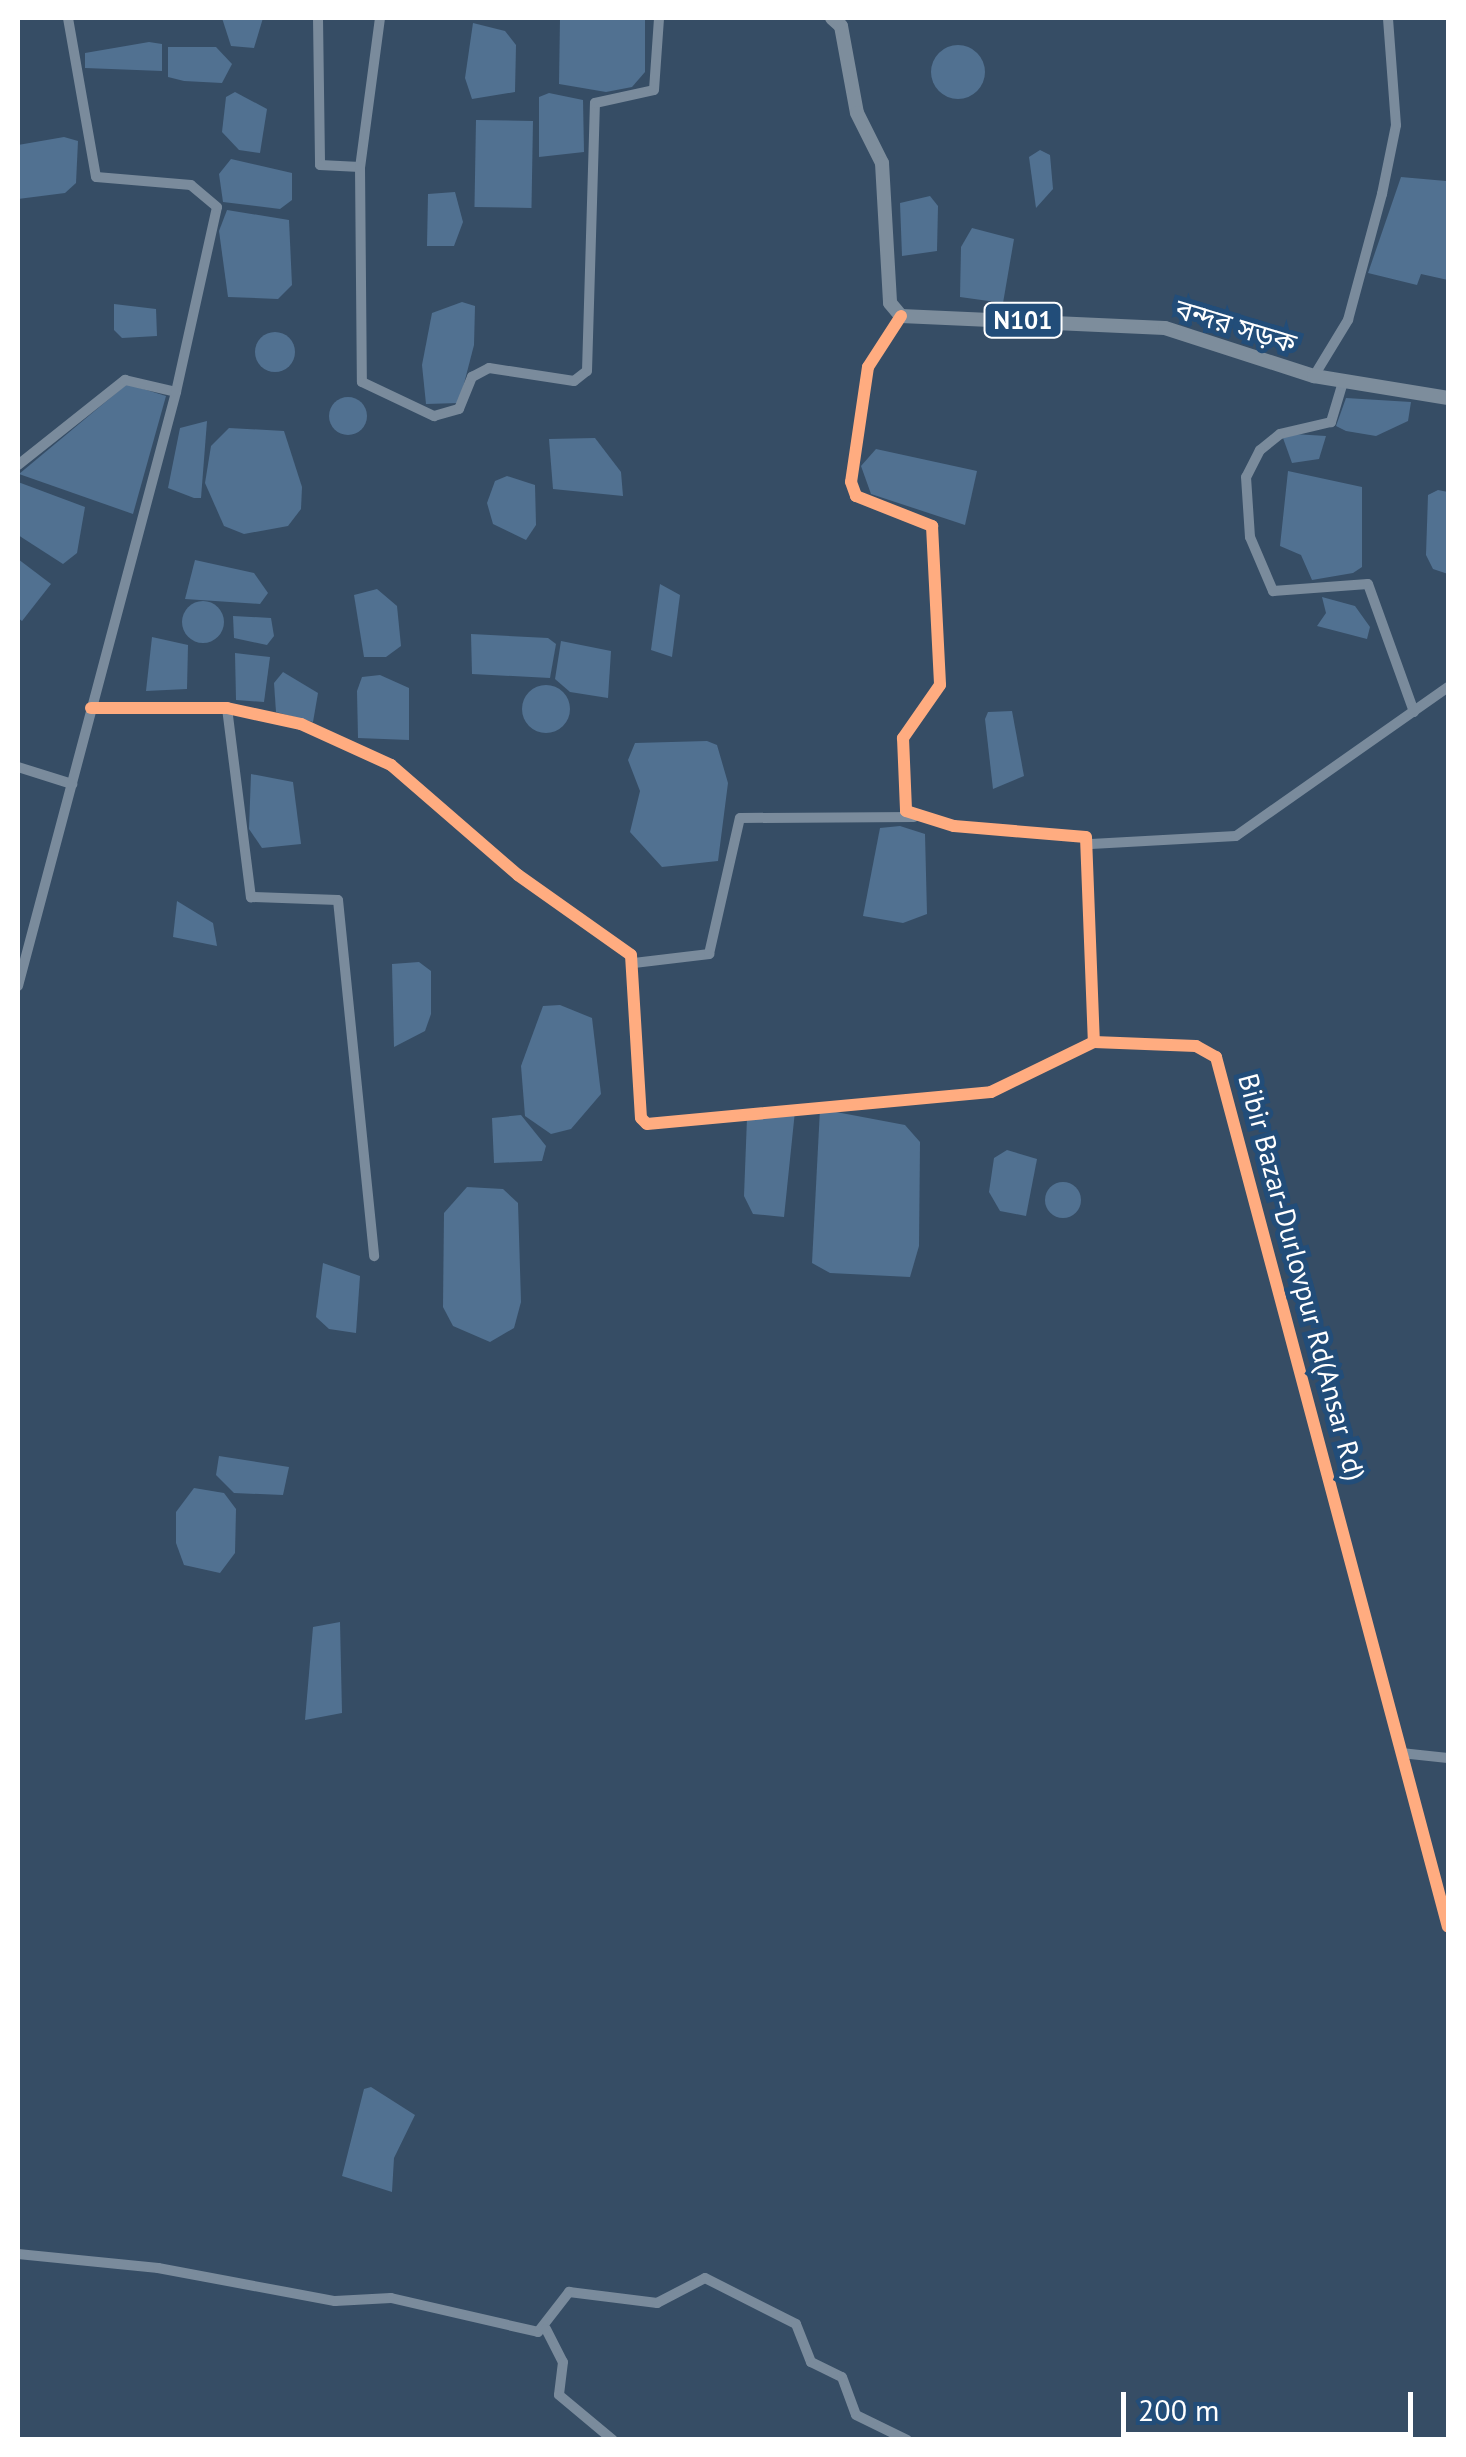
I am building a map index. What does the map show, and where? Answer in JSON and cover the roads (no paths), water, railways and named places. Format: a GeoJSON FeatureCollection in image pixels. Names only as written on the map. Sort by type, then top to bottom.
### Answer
{"type":"FeatureCollection","features":[{"type":"Feature","properties":{"kind":"highway"},"geometry":{"type":"LineString","coordinates":[[838,21],[856,113],[882,164],[890,303],[901,316]]}},
{"type":"Feature","properties":{"kind":"highway","name":"বন্দর সড়ক"},"geometry":{"type":"LineString","coordinates":[[901,316],[1164,328],[1314,376],[1448,398]]}},
{"type":"Feature","properties":{"kind":"street"},"geometry":{"type":"LineString","coordinates":[[18,986],[176,392],[217,207],[191,185],[96,177],[68,18]]}},
{"type":"Feature","properties":{"kind":"street"},"geometry":{"type":"LineString","coordinates":[[318,18],[320,164],[360,167]]}},
{"type":"Feature","properties":{"kind":"street"},"geometry":{"type":"LineString","coordinates":[[380,18],[360,167],[366,385],[421,414],[448,415],[468,402],[472,378],[488,368],[582,377],[595,104],[654,90],[659,18]]}},
{"type":"Feature","properties":{"kind":"street"},"geometry":{"type":"LineString","coordinates":[[1314,376],[1348,320],[1382,194],[1396,125],[1388,18]]}},
{"type":"Feature","properties":{"kind":"street"},"geometry":{"type":"LineString","coordinates":[[901,316],[868,367],[852,482],[856,496],[932,526],[940,685],[902,738],[899,792],[914,816]]}},
{"type":"Feature","properties":{"kind":"street"},"geometry":{"type":"LineString","coordinates":[[18,465],[125,380],[176,392]]}},
{"type":"Feature","properties":{"kind":"street"},"geometry":{"type":"LineString","coordinates":[[1343,382],[1331,422],[1280,434],[1260,450],[1246,477],[1250,537],[1273,591],[1368,584],[1414,712]]}},
{"type":"Feature","properties":{"kind":"street"},"geometry":{"type":"LineString","coordinates":[[91,708],[227,708],[301,724],[391,765],[634,962],[709,954],[740,818],[914,816],[954,826],[1078,832],[1091,844],[1214,844],[1236,836],[1448,688]]}},
{"type":"Feature","properties":{"kind":"street"},"geometry":{"type":"LineString","coordinates":[[227,708],[252,897],[338,900],[374,1256]]}},
{"type":"Feature","properties":{"kind":"street"},"geometry":{"type":"LineString","coordinates":[[18,767],[72,784]]}},
{"type":"Feature","properties":{"kind":"street"},"geometry":{"type":"LineString","coordinates":[[634,962],[640,1118],[647,1124],[991,1092],[1094,1042],[1091,844]]}},
{"type":"Feature","properties":{"kind":"street","name":"Bibir Bazar-Durlovpur Rd(Ansar Rd)"},"geometry":{"type":"LineString","coordinates":[[1094,1042],[1196,1046],[1216,1057],[1448,1926]]}},
{"type":"Feature","properties":{"kind":"street"},"geometry":{"type":"LineString","coordinates":[[1401,1753],[1448,1758]]}},
{"type":"Feature","properties":{"kind":"street"},"geometry":{"type":"LineString","coordinates":[[18,2254],[158,2268],[335,2301],[391,2298],[546,2328]]}},
{"type":"Feature","properties":{"kind":"street"},"geometry":{"type":"LineString","coordinates":[[546,2328],[569,2292],[650,2304],[700,2278],[723,2283],[796,2324],[811,2362],[842,2377],[856,2416],[907,2440]]}},
{"type":"Feature","properties":{"kind":"street"},"geometry":{"type":"LineString","coordinates":[[546,2328],[563,2362],[559,2396],[614,2440]]}},
{"type":"Feature","properties":{"kind":"water"},"geometry":{"type":"Polygon","coordinates":[[[222,18],[263,18],[254,48],[231,46],[222,18]]]}},
{"type":"Feature","properties":{"kind":"water"},"geometry":{"type":"Polygon","coordinates":[[[560,18],[645,18],[645,72],[632,87],[606,92],[559,84],[560,18]]]}},
{"type":"Feature","properties":{"kind":"water"},"geometry":{"type":"Polygon","coordinates":[[[473,23],[505,31],[516,45],[515,92],[472,99],[465,78],[473,23]]]}},
{"type":"Feature","properties":{"kind":"water"},"geometry":{"type":"Polygon","coordinates":[[[149,42],[162,44],[162,71],[85,68],[85,53],[149,42]]]}},
{"type":"Feature","properties":{"kind":"water"},"geometry":{"type":"Polygon","coordinates":[[[958,45],[977,53],[985,72],[977,91],[958,99],[939,91],[931,72],[939,53],[958,45]]]}},
{"type":"Feature","properties":{"kind":"water"},"geometry":{"type":"Polygon","coordinates":[[[168,47],[216,47],[232,64],[222,83],[168,77],[168,47]]]}},
{"type":"Feature","properties":{"kind":"water"},"geometry":{"type":"Polygon","coordinates":[[[235,92],[267,109],[260,153],[239,150],[222,132],[226,97],[235,92]]]}},
{"type":"Feature","properties":{"kind":"water"},"geometry":{"type":"Polygon","coordinates":[[[549,93],[583,100],[584,152],[539,157],[539,97],[549,93]]]}},
{"type":"Feature","properties":{"kind":"water"},"geometry":{"type":"Polygon","coordinates":[[[476,120],[533,121],[531,208],[474,207],[476,120]]]}},
{"type":"Feature","properties":{"kind":"water"},"geometry":{"type":"Polygon","coordinates":[[[64,137],[78,141],[76,183],[65,193],[18,199],[18,145],[64,137]]]}},
{"type":"Feature","properties":{"kind":"water"},"geometry":{"type":"Polygon","coordinates":[[[1040,150],[1050,155],[1053,189],[1036,208],[1029,157],[1040,150]]]}},
{"type":"Feature","properties":{"kind":"water"},"geometry":{"type":"Polygon","coordinates":[[[231,159],[292,173],[292,200],[280,209],[223,202],[219,174],[231,159]]]}},
{"type":"Feature","properties":{"kind":"water"},"geometry":{"type":"Polygon","coordinates":[[[1401,177],[1446,181],[1448,280],[1421,274],[1417,285],[1368,273],[1401,177]]]}},
{"type":"Feature","properties":{"kind":"water"},"geometry":{"type":"Polygon","coordinates":[[[455,192],[463,222],[454,246],[427,246],[428,194],[455,192]]]}},
{"type":"Feature","properties":{"kind":"water"},"geometry":{"type":"Polygon","coordinates":[[[930,196],[938,206],[937,251],[902,256],[900,203],[930,196]]]}},
{"type":"Feature","properties":{"kind":"water"},"geometry":{"type":"Polygon","coordinates":[[[227,210],[289,220],[292,285],[278,299],[228,297],[219,231],[227,210]]]}},
{"type":"Feature","properties":{"kind":"water"},"geometry":{"type":"Polygon","coordinates":[[[972,228],[1014,239],[1003,303],[960,297],[961,247],[972,228]]]}},
{"type":"Feature","properties":{"kind":"water"},"geometry":{"type":"Polygon","coordinates":[[[462,302],[475,306],[474,345],[459,403],[426,404],[422,365],[432,313],[462,302]]]}},
{"type":"Feature","properties":{"kind":"water"},"geometry":{"type":"Polygon","coordinates":[[[114,304],[156,309],[157,336],[122,338],[114,330],[114,304]]]}},
{"type":"Feature","properties":{"kind":"water"},"geometry":{"type":"Polygon","coordinates":[[[275,332],[289,338],[295,352],[289,366],[275,372],[261,366],[255,352],[261,338],[275,332]]]}},
{"type":"Feature","properties":{"kind":"water"},"geometry":{"type":"Polygon","coordinates":[[[127,384],[166,396],[133,514],[19,474],[127,384]]]}},
{"type":"Feature","properties":{"kind":"water"},"geometry":{"type":"Polygon","coordinates":[[[348,397],[361,403],[367,416],[361,429],[348,435],[335,429],[329,416],[335,403],[348,397]]]}},
{"type":"Feature","properties":{"kind":"water"},"geometry":{"type":"Polygon","coordinates":[[[1346,398],[1411,402],[1408,421],[1376,436],[1346,431],[1336,426],[1346,398]]]}},
{"type":"Feature","properties":{"kind":"water"},"geometry":{"type":"Polygon","coordinates":[[[207,421],[201,498],[194,498],[168,488],[180,428],[207,421]]]}},
{"type":"Feature","properties":{"kind":"water"},"geometry":{"type":"Polygon","coordinates":[[[229,428],[284,431],[302,487],[301,509],[288,526],[244,534],[224,526],[205,483],[211,446],[229,428]]]}},
{"type":"Feature","properties":{"kind":"water"},"geometry":{"type":"Polygon","coordinates":[[[1294,434],[1326,436],[1319,459],[1292,463],[1283,438],[1294,434]]]}},
{"type":"Feature","properties":{"kind":"water"},"geometry":{"type":"Polygon","coordinates":[[[595,438],[621,472],[623,496],[553,489],[549,439],[595,438]]]}},
{"type":"Feature","properties":{"kind":"water"},"geometry":{"type":"Polygon","coordinates":[[[876,449],[977,471],[965,525],[871,494],[861,466],[876,449]]]}},
{"type":"Feature","properties":{"kind":"water"},"geometry":{"type":"Polygon","coordinates":[[[1288,471],[1362,487],[1362,567],[1353,573],[1312,580],[1301,555],[1280,546],[1288,471]]]}},
{"type":"Feature","properties":{"kind":"water"},"geometry":{"type":"Polygon","coordinates":[[[507,476],[535,485],[536,525],[526,540],[493,524],[487,503],[495,481],[507,476]]]}},
{"type":"Feature","properties":{"kind":"water"},"geometry":{"type":"Polygon","coordinates":[[[18,482],[85,507],[77,553],[63,564],[18,535],[18,482]]]}},
{"type":"Feature","properties":{"kind":"water"},"geometry":{"type":"Polygon","coordinates":[[[1438,490],[1448,492],[1448,574],[1433,569],[1426,555],[1428,495],[1438,490]]]}},
{"type":"Feature","properties":{"kind":"water"},"geometry":{"type":"Polygon","coordinates":[[[18,559],[51,584],[22,621],[18,618],[18,559]]]}},
{"type":"Feature","properties":{"kind":"water"},"geometry":{"type":"Polygon","coordinates":[[[195,560],[254,573],[268,593],[260,604],[185,599],[195,560]]]}},
{"type":"Feature","properties":{"kind":"water"},"geometry":{"type":"Polygon","coordinates":[[[660,584],[680,595],[672,657],[651,650],[660,584]]]}},
{"type":"Feature","properties":{"kind":"water"},"geometry":{"type":"Polygon","coordinates":[[[377,589],[397,606],[401,646],[386,657],[364,657],[354,595],[377,589]]]}},
{"type":"Feature","properties":{"kind":"water"},"geometry":{"type":"Polygon","coordinates":[[[1322,597],[1355,606],[1370,627],[1367,639],[1317,626],[1326,613],[1322,597]]]}},
{"type":"Feature","properties":{"kind":"water"},"geometry":{"type":"Polygon","coordinates":[[[203,601],[218,607],[224,622],[218,637],[203,643],[188,637],[182,622],[188,607],[203,601]]]}},
{"type":"Feature","properties":{"kind":"water"},"geometry":{"type":"Polygon","coordinates":[[[233,616],[271,618],[274,636],[267,645],[234,638],[233,616]]]}},
{"type":"Feature","properties":{"kind":"water"},"geometry":{"type":"Polygon","coordinates":[[[471,634],[548,638],[556,644],[550,678],[472,674],[471,634]]]}},
{"type":"Feature","properties":{"kind":"water"},"geometry":{"type":"Polygon","coordinates":[[[152,637],[188,645],[187,689],[146,691],[152,637]]]}},
{"type":"Feature","properties":{"kind":"water"},"geometry":{"type":"Polygon","coordinates":[[[561,641],[611,651],[608,698],[570,692],[555,679],[561,641]]]}},
{"type":"Feature","properties":{"kind":"water"},"geometry":{"type":"Polygon","coordinates":[[[235,653],[270,657],[264,702],[236,700],[235,653]]]}},
{"type":"Feature","properties":{"kind":"water"},"geometry":{"type":"Polygon","coordinates":[[[283,672],[318,693],[313,722],[276,712],[274,683],[283,672]]]}},
{"type":"Feature","properties":{"kind":"water"},"geometry":{"type":"Polygon","coordinates":[[[380,675],[409,688],[409,740],[358,738],[357,691],[362,677],[380,675]]]}},
{"type":"Feature","properties":{"kind":"water"},"geometry":{"type":"Polygon","coordinates":[[[546,685],[563,692],[570,709],[563,726],[546,733],[529,726],[522,709],[529,692],[546,685]]]}},
{"type":"Feature","properties":{"kind":"water"},"geometry":{"type":"Polygon","coordinates":[[[1012,711],[1024,776],[993,789],[985,719],[988,712],[1012,711]]]}},
{"type":"Feature","properties":{"kind":"water"},"geometry":{"type":"Polygon","coordinates":[[[707,741],[717,745],[728,783],[718,861],[662,867],[630,832],[640,791],[628,760],[635,743],[707,741]]]}},
{"type":"Feature","properties":{"kind":"water"},"geometry":{"type":"Polygon","coordinates":[[[251,774],[293,782],[301,844],[262,848],[249,829],[251,774]]]}},
{"type":"Feature","properties":{"kind":"water"},"geometry":{"type":"Polygon","coordinates":[[[900,826],[925,834],[927,914],[903,923],[863,916],[880,828],[900,826]]]}},
{"type":"Feature","properties":{"kind":"water"},"geometry":{"type":"Polygon","coordinates":[[[177,901],[213,923],[217,946],[173,937],[177,901]]]}},
{"type":"Feature","properties":{"kind":"water"},"geometry":{"type":"Polygon","coordinates":[[[419,962],[431,971],[431,1014],[425,1031],[394,1047],[392,964],[419,962]]]}},
{"type":"Feature","properties":{"kind":"water"},"geometry":{"type":"Polygon","coordinates":[[[560,1005],[592,1018],[601,1094],[571,1129],[551,1134],[525,1116],[521,1066],[543,1006],[560,1005]]]}},
{"type":"Feature","properties":{"kind":"water"},"geometry":{"type":"Polygon","coordinates":[[[820,1109],[905,1125],[920,1142],[919,1246],[910,1277],[830,1273],[812,1263],[820,1109]]]}},
{"type":"Feature","properties":{"kind":"water"},"geometry":{"type":"Polygon","coordinates":[[[795,1111],[784,1217],[753,1214],[744,1196],[747,1118],[795,1111]]]}},
{"type":"Feature","properties":{"kind":"water"},"geometry":{"type":"Polygon","coordinates":[[[521,1115],[546,1146],[542,1161],[494,1163],[492,1118],[521,1115]]]}},
{"type":"Feature","properties":{"kind":"water"},"geometry":{"type":"Polygon","coordinates":[[[1007,1150],[1037,1159],[1026,1216],[1000,1211],[989,1192],[994,1158],[1007,1150]]]}},
{"type":"Feature","properties":{"kind":"water"},"geometry":{"type":"Polygon","coordinates":[[[1063,1182],[1076,1187],[1081,1200],[1076,1213],[1063,1218],[1050,1213],[1045,1200],[1050,1187],[1063,1182]]]}},
{"type":"Feature","properties":{"kind":"water"},"geometry":{"type":"Polygon","coordinates":[[[467,1187],[503,1189],[518,1203],[521,1302],[514,1328],[490,1342],[453,1326],[443,1307],[444,1213],[467,1187]]]}},
{"type":"Feature","properties":{"kind":"water"},"geometry":{"type":"Polygon","coordinates":[[[323,1263],[360,1276],[356,1333],[329,1329],[316,1317],[323,1263]]]}},
{"type":"Feature","properties":{"kind":"water"},"geometry":{"type":"Polygon","coordinates":[[[219,1456],[289,1467],[283,1495],[234,1493],[216,1475],[219,1456]]]}},
{"type":"Feature","properties":{"kind":"water"},"geometry":{"type":"Polygon","coordinates":[[[194,1488],[224,1493],[236,1509],[235,1553],[220,1573],[184,1565],[176,1543],[176,1512],[194,1488]]]}},
{"type":"Feature","properties":{"kind":"water"},"geometry":{"type":"Polygon","coordinates":[[[340,1622],[342,1713],[305,1720],[313,1627],[340,1622]]]}},
{"type":"Feature","properties":{"kind":"water"},"geometry":{"type":"Polygon","coordinates":[[[371,2087],[415,2115],[394,2158],[392,2192],[342,2176],[364,2089],[371,2087]]]}}]}
